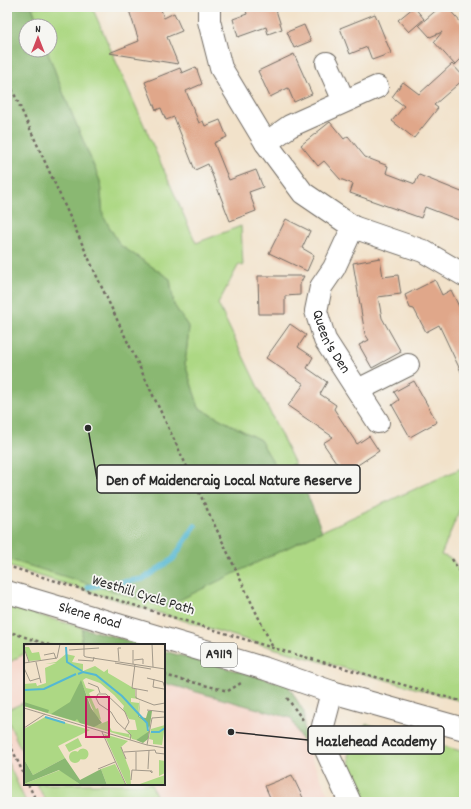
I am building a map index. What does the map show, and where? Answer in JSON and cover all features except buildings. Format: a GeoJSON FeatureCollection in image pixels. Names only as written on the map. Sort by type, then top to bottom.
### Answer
{"type":"FeatureCollection","features":[{"type":"Feature","properties":{"kind":"street"},"geometry":{"type":"LineString","coordinates":[[209,7],[209,21],[221,68],[266,143],[303,193],[353,227],[423,251],[464,275]]}},
{"type":"Feature","properties":{"kind":"street"},"geometry":{"type":"LineString","coordinates":[[327,63],[344,101]]}},
{"type":"Feature","properties":{"kind":"street"},"geometry":{"type":"LineString","coordinates":[[266,143],[290,126],[377,87]]}},
{"type":"Feature","properties":{"kind":"street","name":"Queen's Den"},"geometry":{"type":"LineString","coordinates":[[353,227],[334,268],[321,287],[316,311],[324,340],[378,422]]}},
{"type":"Feature","properties":{"kind":"street","name":"Queen's Den"},"geometry":{"type":"LineString","coordinates":[[358,390],[408,365]]}},
{"type":"Feature","properties":{"kind":"street","name":"Skene Road"},"geometry":{"type":"LineString","coordinates":[[7,592],[266,669],[332,692]]}},
{"type":"Feature","properties":{"kind":"street"},"geometry":{"type":"LineString","coordinates":[[332,692],[323,726],[326,750],[342,800]]}},
{"type":"Feature","properties":{"kind":"street","name":"A9119"},"geometry":{"type":"LineString","coordinates":[[332,692],[464,729]]}},
{"type":"Feature","properties":{"kind":"path"},"geometry":{"type":"LineString","coordinates":[[7,78],[103,290],[273,648]]}},
{"type":"Feature","properties":{"kind":"path"},"geometry":{"type":"LineString","coordinates":[[452,559],[464,580]]}},
{"type":"Feature","properties":{"kind":"path","name":"Westhill Cycle Path"},"geometry":{"type":"LineString","coordinates":[[7,566],[273,648],[464,702]]}},
{"type":"Feature","properties":{"kind":"path"},"geometry":{"type":"LineString","coordinates":[[7,631],[46,644]]}},
{"type":"Feature","properties":{"kind":"path"},"geometry":{"type":"LineString","coordinates":[[165,675],[228,691],[266,669]]}},
{"type":"Feature","properties":{"kind":"path"},"geometry":{"type":"LineString","coordinates":[[284,694],[307,725]]}},
{"type":"Feature","properties":{"kind":"path"},"geometry":{"type":"LineString","coordinates":[[7,738],[24,775]]}},
{"type":"Feature","properties":{"kind":"path"},"geometry":{"type":"LineString","coordinates":[[28,785],[37,802]]}},
{"type":"Feature","properties":{"kind":"shaded area"},"geometry":{"type":"Polygon","coordinates":[[[24,654],[24,785],[165,785],[165,683],[292,718],[332,802],[7,802],[7,664],[24,654]]]}},
{"type":"Feature","properties":{"kind":"green space"},"geometry":{"type":"Polygon","coordinates":[[[7,7],[32,7],[36,18],[18,18],[18,58],[50,58],[100,181],[103,216],[120,245],[170,279],[174,305],[189,328],[185,364],[199,408],[260,440],[278,470],[295,464],[322,531],[165,607],[7,559],[7,7]]]}},
{"type":"Feature","properties":{"kind":"green space"},"geometry":{"type":"Polygon","coordinates":[[[32,7],[92,7],[196,243],[241,226],[243,266],[239,264],[218,304],[295,464],[278,471],[260,440],[199,408],[185,364],[189,328],[174,305],[170,279],[120,245],[103,216],[100,181],[50,58],[58,58],[58,18],[36,18],[32,7]]]}},
{"type":"Feature","properties":{"kind":"green space"},"geometry":{"type":"Polygon","coordinates":[[[7,78],[237,572],[322,531],[464,467],[464,499],[441,555],[452,559],[464,580],[464,702],[273,648],[7,566],[7,78]]]}},
{"type":"Feature","properties":{"kind":"green space"},"geometry":{"type":"Polygon","coordinates":[[[7,606],[83,628],[80,644],[24,644],[24,654],[7,664],[7,606]]]}},
{"type":"Feature","properties":{"kind":"green space"},"geometry":{"type":"Polygon","coordinates":[[[83,628],[140,644],[80,644],[83,628]]]}},
{"type":"Feature","properties":{"kind":"green space"},"geometry":{"type":"Polygon","coordinates":[[[165,651],[288,685],[304,712],[304,745],[291,718],[165,683],[165,651]]]}},
{"type":"Feature","properties":{"kind":"green space"},"geometry":{"type":"Polygon","coordinates":[[[24,702],[24,756],[7,719],[7,710],[24,702]]]}},
{"type":"Feature","properties":{"kind":"green space"},"geometry":{"type":"Polygon","coordinates":[[[367,724],[464,752],[464,802],[359,802],[347,773],[351,768],[349,748],[353,738],[367,724]]]}},
{"type":"Feature","properties":{"kind":"green space"},"geometry":{"type":"Polygon","coordinates":[[[7,761],[26,802],[7,802],[7,761]]]}},
{"type":"Feature","properties":{"kind":"green space"},"geometry":{"type":"Polygon","coordinates":[[[38,785],[151,785],[159,802],[46,802],[38,785]]]}},
{"type":"Feature","properties":{"kind":"waterway"},"geometry":{"type":"LineString","coordinates":[[88,587],[143,579],[173,559],[195,526]]}},
{"type":"Feature","properties":{"kind":"place","name":"Den of Maidencraig Local Nature Reserve"},"geometry":{"type":"Point","coordinates":[88,428]}},
{"type":"Feature","properties":{"kind":"place","name":"Hazlehead Academy"},"geometry":{"type":"Point","coordinates":[231,732]}}]}
